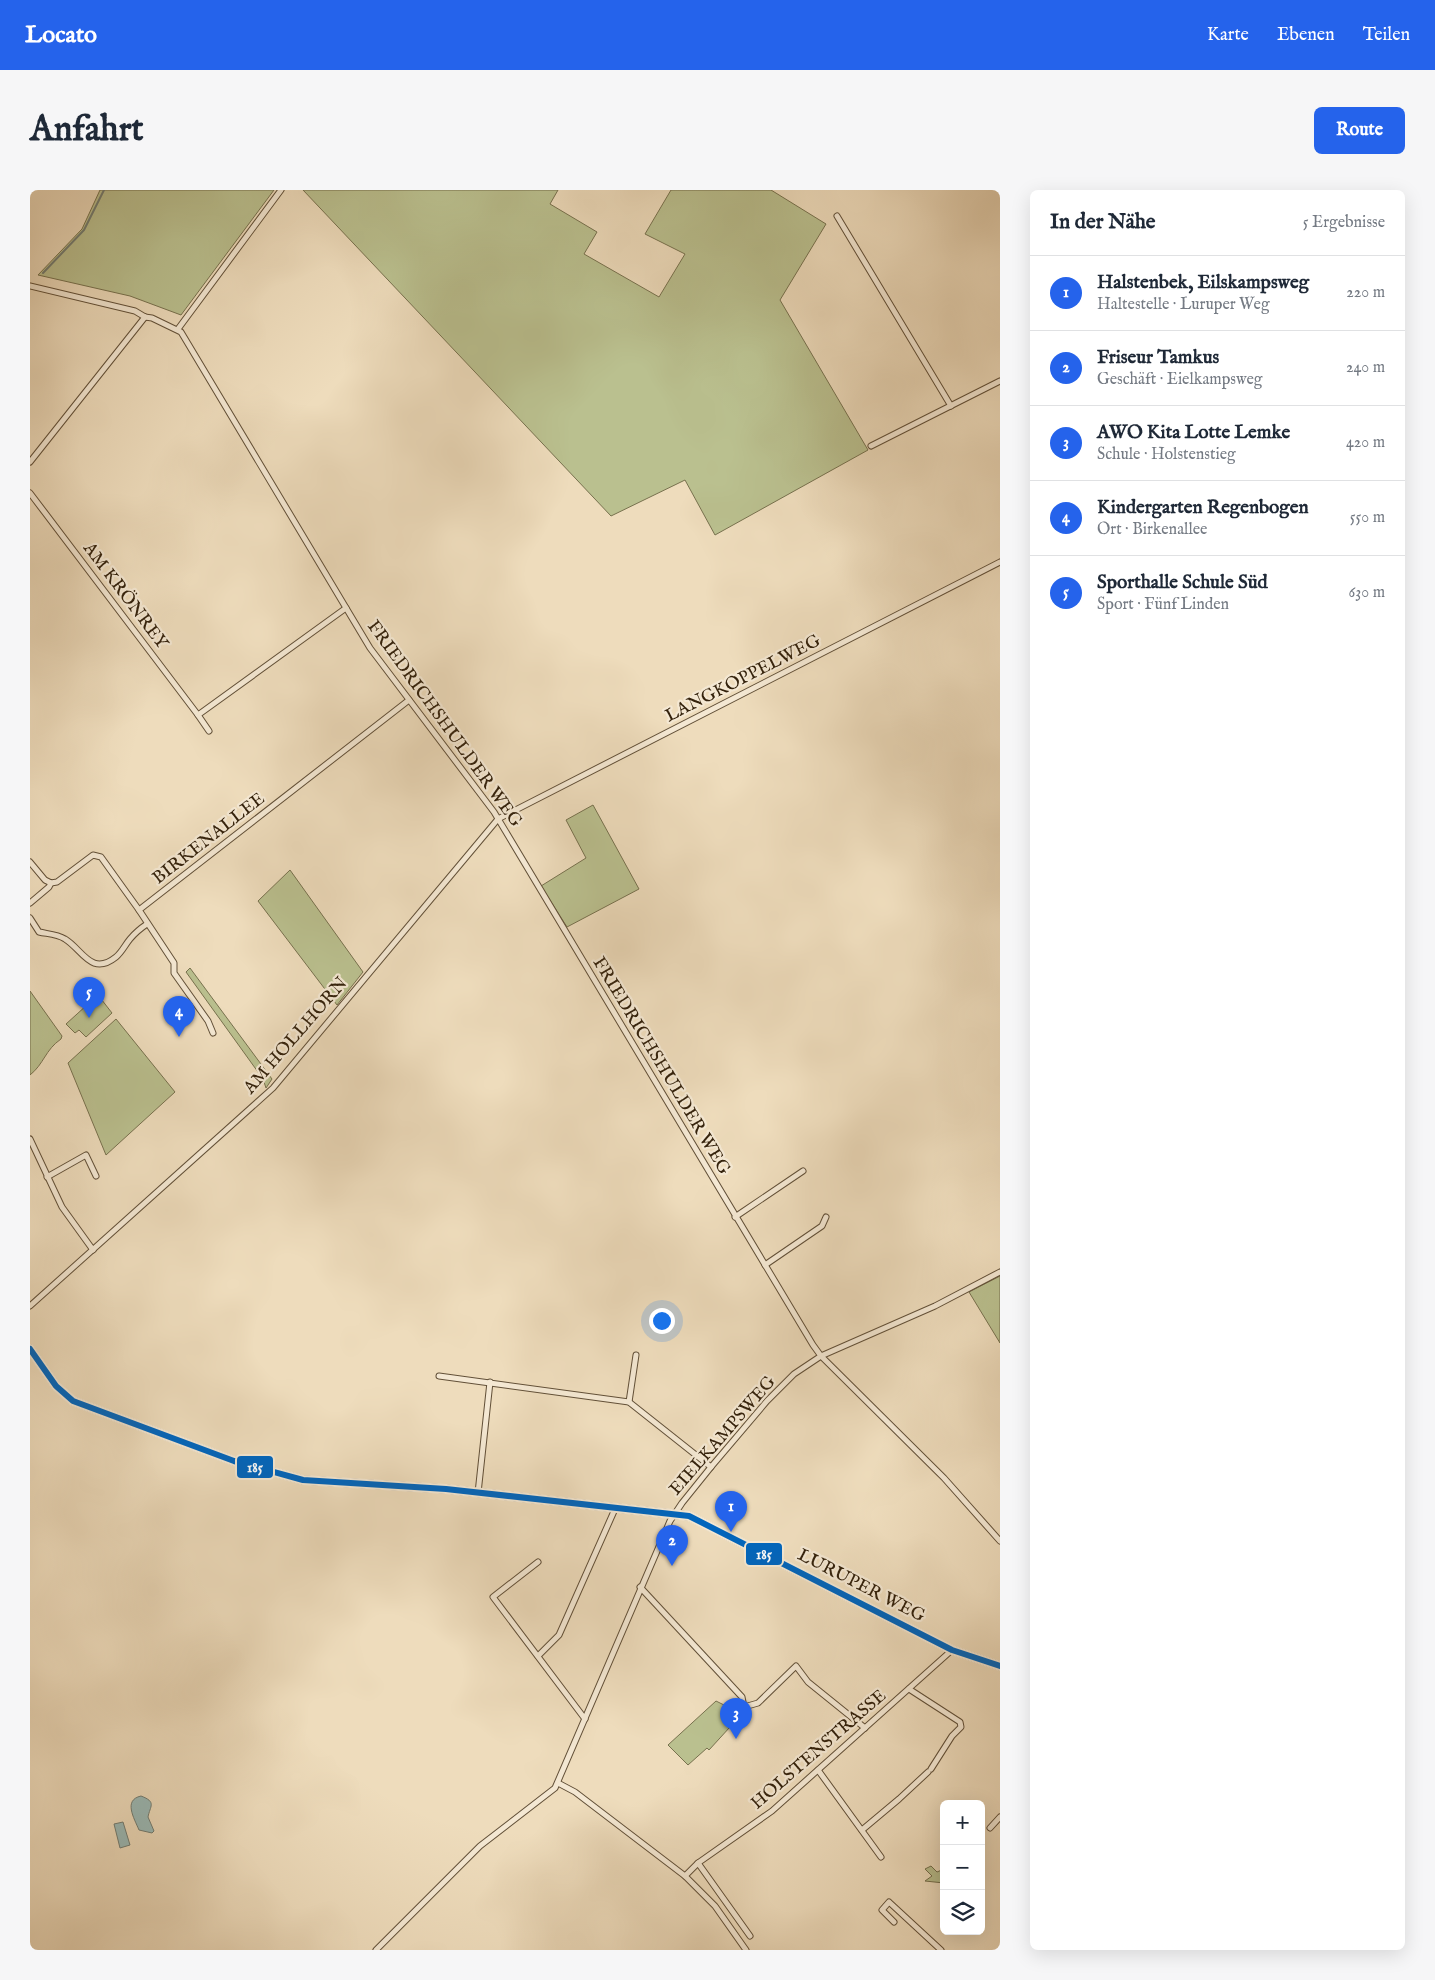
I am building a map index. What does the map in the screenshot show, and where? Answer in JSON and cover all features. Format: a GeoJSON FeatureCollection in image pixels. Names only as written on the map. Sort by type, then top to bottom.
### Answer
{"type":"FeatureCollection","features":[{"type":"Feature","properties":{"kind":"street"},"geometry":{"type":"LineString","coordinates":[[30,286],[135,311],[144,317],[152,318],[178,330],[281,190]]}},
{"type":"Feature","properties":{"kind":"street"},"geometry":{"type":"LineString","coordinates":[[837,216],[951,406]]}},
{"type":"Feature","properties":{"kind":"street"},"geometry":{"type":"LineString","coordinates":[[30,462],[144,317]]}},
{"type":"Feature","properties":{"kind":"street","name":"FRIEDRICHSHULDER WEG"},"geometry":{"type":"LineString","coordinates":[[178,330],[194,353],[370,648],[498,819],[735,1217],[821,1356],[944,1478],[1000,1541]]}},
{"type":"Feature","properties":{"kind":"street"},"geometry":{"type":"LineString","coordinates":[[871,446],[1000,381]]}},
{"type":"Feature","properties":{"kind":"street","name":"AM KRÖNREY"},"geometry":{"type":"LineString","coordinates":[[30,493],[209,730]]}},
{"type":"Feature","properties":{"kind":"street","name":"LANGKOPPELWEG"},"geometry":{"type":"LineString","coordinates":[[498,819],[1000,562]]}},
{"type":"Feature","properties":{"kind":"street"},"geometry":{"type":"LineString","coordinates":[[198,715],[346,608]]}},
{"type":"Feature","properties":{"kind":"street","name":"BIRKENALLEE"},"geometry":{"type":"LineString","coordinates":[[139,910],[409,700]]}},
{"type":"Feature","properties":{"kind":"street","name":"AM HOLLHORN"},"geometry":{"type":"LineString","coordinates":[[30,1306],[273,1088],[498,819]]}},
{"type":"Feature","properties":{"kind":"street"},"geometry":{"type":"LineString","coordinates":[[30,862],[45,880],[51,883],[57,882],[93,855],[101,857],[174,963],[174,973],[208,1021],[213,1033]]}},
{"type":"Feature","properties":{"kind":"street"},"geometry":{"type":"LineString","coordinates":[[30,904],[51,883]]}},
{"type":"Feature","properties":{"kind":"street"},"geometry":{"type":"LineString","coordinates":[[30,918],[39,932],[64,938],[88,961],[104,964],[118,955],[135,933],[147,924]]}},
{"type":"Feature","properties":{"kind":"street"},"geometry":{"type":"LineString","coordinates":[[30,1139],[47,1177],[68,1215],[93,1250]]}},
{"type":"Feature","properties":{"kind":"street"},"geometry":{"type":"LineString","coordinates":[[47,1177],[86,1155],[96,1176]]}},
{"type":"Feature","properties":{"kind":"street"},"geometry":{"type":"LineString","coordinates":[[735,1217],[803,1171]]}},
{"type":"Feature","properties":{"kind":"street"},"geometry":{"type":"LineString","coordinates":[[765,1265],[822,1226],[826,1217]]}},
{"type":"Feature","properties":{"kind":"street","name":"EIELKAMPSWEG"},"geometry":{"type":"LineString","coordinates":[[558,1782],[670,1521],[711,1467],[767,1401],[794,1374],[821,1356],[935,1306],[1000,1272]]}},
{"type":"Feature","properties":{"kind":"street","name":"LURUPER WEG"},"geometry":{"type":"LineString","coordinates":[[30,1349],[56,1386],[73,1401],[234,1461],[302,1480],[478,1493],[615,1509],[676,1513],[701,1521],[952,1650],[1000,1666]]}},
{"type":"Feature","properties":{"kind":"street"},"geometry":{"type":"LineString","coordinates":[[630,1402],[636,1355]]}},
{"type":"Feature","properties":{"kind":"street"},"geometry":{"type":"LineString","coordinates":[[438,1376],[630,1402],[711,1467]]}},
{"type":"Feature","properties":{"kind":"street"},"geometry":{"type":"LineString","coordinates":[[478,1493],[490,1382]]}},
{"type":"Feature","properties":{"kind":"street"},"geometry":{"type":"LineString","coordinates":[[538,1656],[558,1635],[615,1509]]}},
{"type":"Feature","properties":{"kind":"street"},"geometry":{"type":"LineString","coordinates":[[538,1562],[493,1597],[585,1719]]}},
{"type":"Feature","properties":{"kind":"street"},"geometry":{"type":"LineString","coordinates":[[640,1588],[742,1697],[744,1707],[758,1703],[796,1666],[808,1682],[865,1728]]}},
{"type":"Feature","properties":{"kind":"street","name":"HOLSTENSTRASSE"},"geometry":{"type":"LineString","coordinates":[[685,1876],[698,1863],[772,1811],[952,1650]]}},
{"type":"Feature","properties":{"kind":"street"},"geometry":{"type":"LineString","coordinates":[[862,1830],[930,1770],[952,1736],[961,1727],[960,1722],[909,1689]]}},
{"type":"Feature","properties":{"kind":"street"},"geometry":{"type":"LineString","coordinates":[[818,1770],[881,1857]]}},
{"type":"Feature","properties":{"kind":"street"},"geometry":{"type":"LineString","coordinates":[[376,1950],[480,1846],[551,1792],[558,1782],[575,1792],[685,1876],[715,1906],[746,1950]]}},
{"type":"Feature","properties":{"kind":"street"},"geometry":{"type":"LineString","coordinates":[[990,1828],[1000,1817]]}},
{"type":"Feature","properties":{"kind":"street"},"geometry":{"type":"LineString","coordinates":[[698,1863],[750,1936]]}},
{"type":"Feature","properties":{"kind":"street"},"geometry":{"type":"LineString","coordinates":[[894,1922],[882,1910],[889,1902],[942,1950]]}},
{"type":"Feature","properties":{"kind":"green space"},"geometry":{"type":"Polygon","coordinates":[[[100,190],[274,190],[181,315],[130,296],[38,275],[82,229],[100,190]]]}},
{"type":"Feature","properties":{"kind":"green space"},"geometry":{"type":"Polygon","coordinates":[[[303,190],[558,190],[550,204],[597,232],[584,254],[659,297],[685,254],[645,234],[671,190],[771,190],[826,224],[780,300],[868,450],[715,535],[685,480],[611,516],[303,190]]]}},
{"type":"Feature","properties":{"kind":"green space"},"geometry":{"type":"Polygon","coordinates":[[[593,805],[639,889],[567,927],[541,886],[586,858],[566,820],[593,805]]]}},
{"type":"Feature","properties":{"kind":"green space"},"geometry":{"type":"Polygon","coordinates":[[[290,870],[363,972],[337,1005],[258,901],[290,870]]]}},
{"type":"Feature","properties":{"kind":"green space"},"geometry":{"type":"Polygon","coordinates":[[[190,968],[272,1079],[266,1088],[263,1079],[186,972],[190,968]]]}},
{"type":"Feature","properties":{"kind":"green space"},"geometry":{"type":"Polygon","coordinates":[[[30,991],[62,1036],[30,1075],[30,991]]]}},
{"type":"Feature","properties":{"kind":"green space"},"geometry":{"type":"Polygon","coordinates":[[[98,995],[112,1013],[86,1037],[79,1030],[75,1033],[66,1024],[98,995]]]}},
{"type":"Feature","properties":{"kind":"green space"},"geometry":{"type":"Polygon","coordinates":[[[116,1019],[175,1092],[106,1155],[68,1063],[116,1019]]]}},
{"type":"Feature","properties":{"kind":"green space"},"geometry":{"type":"Polygon","coordinates":[[[1000,1276],[1000,1343],[969,1292],[1000,1276]]]}},
{"type":"Feature","properties":{"kind":"green space"},"geometry":{"type":"Polygon","coordinates":[[[716,1701],[728,1707],[735,1714],[727,1723],[730,1727],[709,1750],[707,1748],[688,1765],[668,1745],[716,1701]]]}},
{"type":"Feature","properties":{"kind":"green space"},"geometry":{"type":"Polygon","coordinates":[[[931,1866],[937,1872],[940,1871],[940,1883],[925,1881],[932,1876],[925,1869],[931,1866]]]}},
{"type":"Feature","properties":{"kind":"water"},"geometry":{"type":"Polygon","coordinates":[[[141,1796],[151,1802],[148,1817],[154,1831],[152,1833],[139,1830],[131,1810],[132,1801],[141,1796]]]}},
{"type":"Feature","properties":{"kind":"water"},"geometry":{"type":"Polygon","coordinates":[[[123,1822],[130,1845],[120,1848],[114,1824],[123,1822]]]}},
{"type":"Feature","properties":{"kind":"waterway"},"geometry":{"type":"LineString","coordinates":[[43,273],[84,230],[104,190]]}},
{"type":"Feature","properties":{"kind":"transit line","name":"185"},"geometry":{"type":"LineString","coordinates":[[30,1349],[56,1386],[73,1401],[234,1461],[303,1480],[446,1489],[689,1516],[952,1650],[1000,1666]]}},
{"type":"Feature","properties":{"kind":"place","name":"Sporthalle Schule Süd"},"geometry":{"type":"Point","coordinates":[89,1018]}},
{"type":"Feature","properties":{"kind":"place","name":"Kindergarten Regenbogen"},"geometry":{"type":"Point","coordinates":[179,1037]}},
{"type":"Feature","properties":{"kind":"place","name":"Halstenbek, Eilskampsweg"},"geometry":{"type":"Point","coordinates":[731,1532]}},
{"type":"Feature","properties":{"kind":"place","name":"Friseur Tamkus"},"geometry":{"type":"Point","coordinates":[672,1566]}},
{"type":"Feature","properties":{"kind":"place","name":"AWO Kita Lotte Lemke"},"geometry":{"type":"Point","coordinates":[736,1739]}}]}
